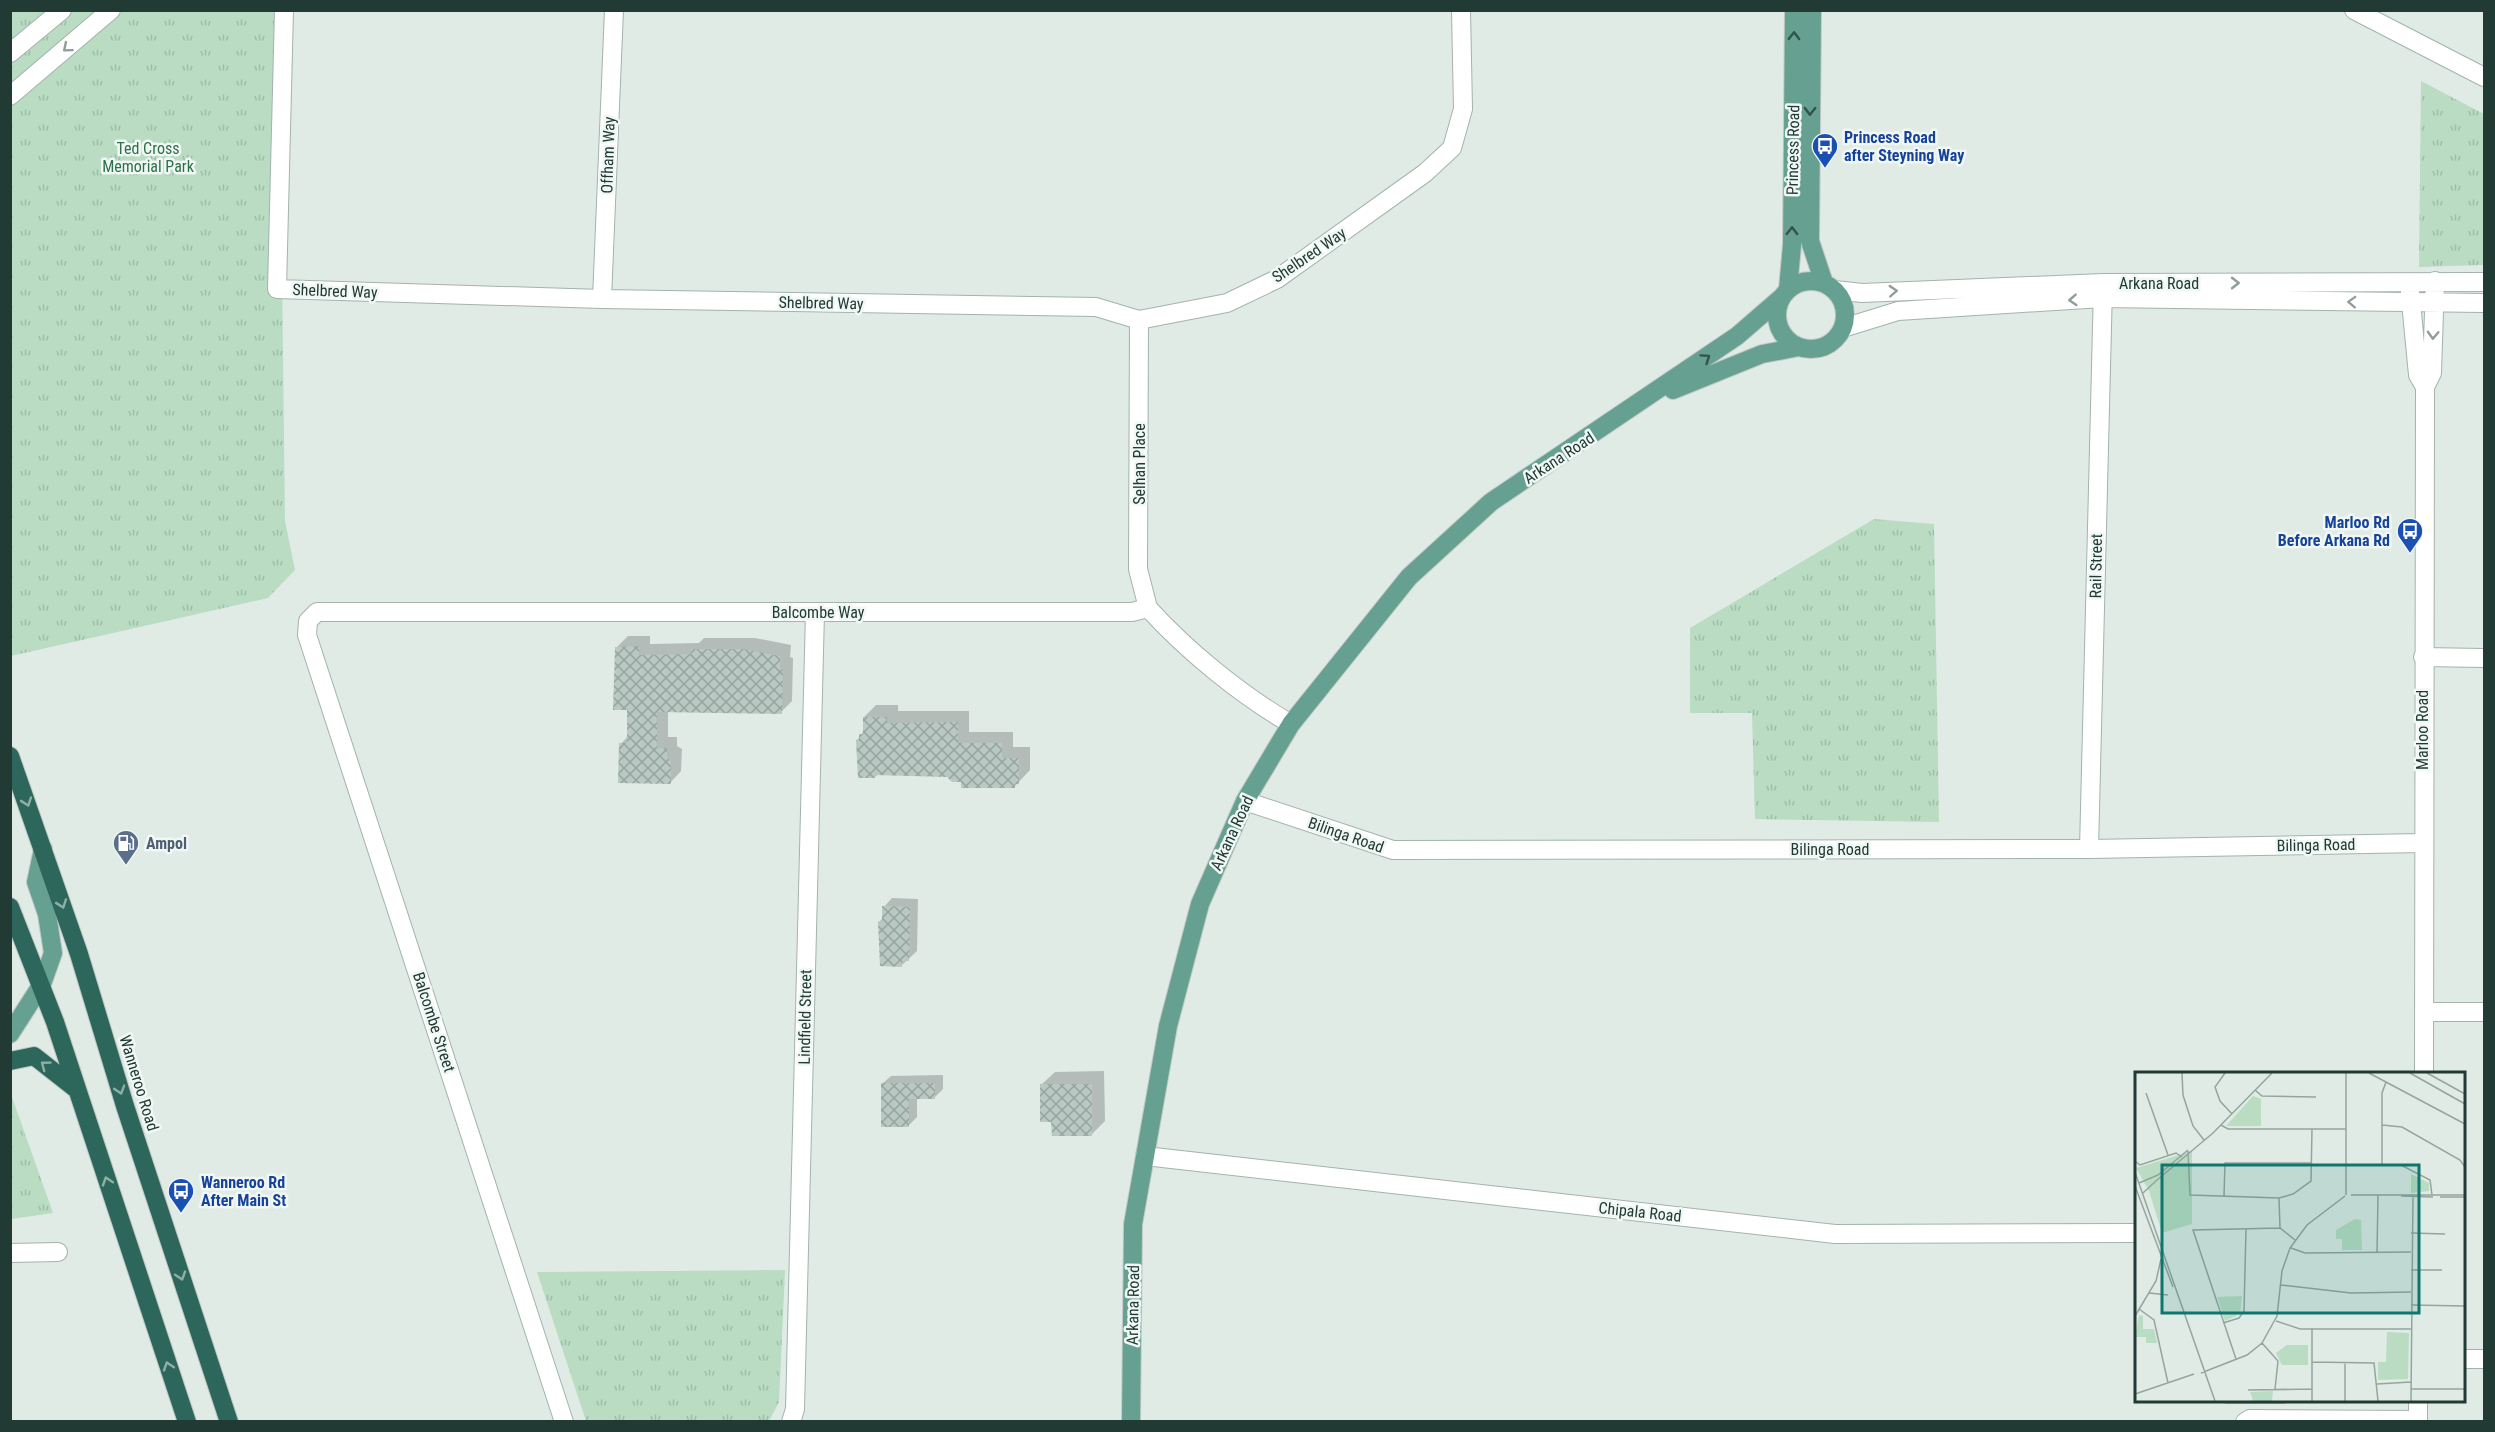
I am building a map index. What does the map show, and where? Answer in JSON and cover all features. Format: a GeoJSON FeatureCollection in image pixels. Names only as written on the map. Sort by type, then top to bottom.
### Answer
{"type":"FeatureCollection","features":[{"type":"Feature","properties":{"kind":"highway","name":"Wanneroo Road"},"geometry":{"type":"LineString","coordinates":[[10,756],[43,849],[229,1422]]}},
{"type":"Feature","properties":{"kind":"highway"},"geometry":{"type":"LineString","coordinates":[[10,907],[42,984],[187,1422]]}},
{"type":"Feature","properties":{"kind":"highway"},"geometry":{"type":"LineString","coordinates":[[10,1061],[34,1056],[76,1089]]}},
{"type":"Feature","properties":{"kind":"main road","name":"Princess Road"},"geometry":{"type":"LineString","coordinates":[[1785,293],[1792,245],[1794,10]]}},
{"type":"Feature","properties":{"kind":"main road","name":"Princess Road"},"geometry":{"type":"LineString","coordinates":[[1812,10],[1810,241],[1829,286]]}},
{"type":"Feature","properties":{"kind":"main road"},"geometry":{"type":"LineString","coordinates":[[1812,280],[1829,286],[1843,301],[1846,314],[1843,328],[1833,342],[1808,349],[1799,347],[1783,334],[1777,315],[1785,293],[1799,283],[1812,280]]}},
{"type":"Feature","properties":{"kind":"main road","name":"Arkana Road"},"geometry":{"type":"LineString","coordinates":[[1131,1422],[1133,1224],[1168,1026],[1200,904],[1245,801],[1291,724],[1409,578],[1491,502],[1641,404],[1737,336],[1785,293]]}},
{"type":"Feature","properties":{"kind":"main road","name":"Arkana Road"},"geometry":{"type":"LineString","coordinates":[[1641,404],[1762,354],[1799,347]]}},
{"type":"Feature","properties":{"kind":"main road"},"geometry":{"type":"LineString","coordinates":[[10,1034],[42,984],[53,953],[47,914],[36,882],[43,849]]}},
{"type":"Feature","properties":{"kind":"street"},"geometry":{"type":"LineString","coordinates":[[10,53],[62,10]]}},
{"type":"Feature","properties":{"kind":"street"},"geometry":{"type":"LineString","coordinates":[[10,96],[111,10]]}},
{"type":"Feature","properties":{"kind":"street","name":"Shelbred Way"},"geometry":{"type":"LineString","coordinates":[[284,10],[277,289],[602,299],[1096,307],[1139,320],[1227,303],[1277,279],[1425,173],[1452,148],[1463,109],[1461,10]]}},
{"type":"Feature","properties":{"kind":"street","name":"Offham Way"},"geometry":{"type":"LineString","coordinates":[[602,299],[614,10]]}},
{"type":"Feature","properties":{"kind":"street"},"geometry":{"type":"LineString","coordinates":[[2354,10],[2484,77]]}},
{"type":"Feature","properties":{"kind":"street","name":"Arkana Road"},"geometry":{"type":"LineString","coordinates":[[1829,286],[1862,293],[2103,291],[2410,280],[2484,282]]}},
{"type":"Feature","properties":{"kind":"street","name":"Marloo Road"},"geometry":{"type":"LineString","coordinates":[[2410,280],[2410,304],[2418,375],[2425,387]]}},
{"type":"Feature","properties":{"kind":"street","name":"Marloo Road"},"geometry":{"type":"LineString","coordinates":[[2424,1072],[2422,843],[2425,387],[2432,373],[2435,280]]}},
{"type":"Feature","properties":{"kind":"street","name":"Arkana Road"},"geometry":{"type":"LineString","coordinates":[[1843,328],[1898,311],[2103,291],[2185,298],[2410,304],[2484,303]]}},
{"type":"Feature","properties":{"kind":"street","name":"Rail Street"},"geometry":{"type":"LineString","coordinates":[[2089,849],[2103,291]]}},
{"type":"Feature","properties":{"kind":"street","name":"Selhan Place"},"geometry":{"type":"LineString","coordinates":[[1139,320],[1138,569],[1148,608]]}},
{"type":"Feature","properties":{"kind":"street"},"geometry":{"type":"LineString","coordinates":[[1148,608],[1164,626],[1259,706],[1291,724]]}},
{"type":"Feature","properties":{"kind":"street","name":"Balcombe Way"},"geometry":{"type":"LineString","coordinates":[[308,621],[317,612],[327,610],[1132,612],[1148,608]]}},
{"type":"Feature","properties":{"kind":"street","name":"Lindfield Street"},"geometry":{"type":"LineString","coordinates":[[791,1422],[795,1409],[814,612]]}},
{"type":"Feature","properties":{"kind":"street","name":"Balcombe Street"},"geometry":{"type":"LineString","coordinates":[[308,621],[307,635],[564,1422]]}},
{"type":"Feature","properties":{"kind":"street"},"geometry":{"type":"LineString","coordinates":[[2423,657],[2484,658]]}},
{"type":"Feature","properties":{"kind":"street","name":"Bilinga Road"},"geometry":{"type":"LineString","coordinates":[[1245,801],[1393,850],[2089,849],[2422,843]]}},
{"type":"Feature","properties":{"kind":"street"},"geometry":{"type":"LineString","coordinates":[[2424,1012],[2484,1012]]}},
{"type":"Feature","properties":{"kind":"street","name":"Chipala Road"},"geometry":{"type":"LineString","coordinates":[[1145,1155],[1835,1234],[2135,1233]]}},
{"type":"Feature","properties":{"kind":"street"},"geometry":{"type":"LineString","coordinates":[[10,1253],[58,1252]]}},
{"type":"Feature","properties":{"kind":"street"},"geometry":{"type":"LineString","coordinates":[[2465,1359],[2484,1359]]}},
{"type":"Feature","properties":{"kind":"street"},"geometry":{"type":"LineString","coordinates":[[2246,1422],[2250,1419],[2418,1421],[2418,1402]]}},
{"type":"Feature","properties":{"kind":"green space","name":"Ted Cross Memorial Park"},"geometry":{"type":"Polygon","coordinates":[[[10,11],[289,11],[282,272],[285,521],[295,570],[268,598],[11,656],[10,11]]]}},
{"type":"Feature","properties":{"kind":"green space"},"geometry":{"type":"Polygon","coordinates":[[[2421,81],[2484,114],[2484,265],[2419,267],[2421,81]]]}},
{"type":"Feature","properties":{"kind":"green space"},"geometry":{"type":"Polygon","coordinates":[[[1874,519],[1934,524],[1939,822],[1755,819],[1752,713],[1690,713],[1690,628],[1874,519]]]}},
{"type":"Feature","properties":{"kind":"green space"},"geometry":{"type":"Polygon","coordinates":[[[12,1097],[53,1213],[11,1219],[12,1097]]]}},
{"type":"Feature","properties":{"kind":"green space"},"geometry":{"type":"Polygon","coordinates":[[[785,1270],[779,1402],[769,1421],[586,1421],[537,1272],[785,1270]]]}},
{"type":"Feature","properties":{"kind":"building"},"geometry":{"type":"Polygon","coordinates":[[[639,646],[639,655],[691,654],[691,649],[743,649],[780,656],[780,668],[783,670],[782,714],[657,712],[657,748],[667,748],[667,758],[671,761],[671,784],[618,783],[619,743],[627,743],[627,710],[613,710],[615,647],[639,646]]]}},
{"type":"Feature","properties":{"kind":"building"},"geometry":{"type":"Polygon","coordinates":[[[863,717],[887,717],[887,723],[958,722],[958,743],[1002,743],[1002,758],[1019,758],[1019,784],[1015,784],[1015,788],[961,788],[961,782],[952,782],[947,777],[875,775],[875,778],[858,778],[856,740],[859,740],[859,734],[863,734],[863,717]]]}},
{"type":"Feature","properties":{"kind":"building"},"geometry":{"type":"Polygon","coordinates":[[[882,906],[910,907],[909,961],[902,961],[902,967],[880,966],[878,922],[882,921],[882,906]]]}},
{"type":"Feature","properties":{"kind":"building"},"geometry":{"type":"Polygon","coordinates":[[[881,1083],[935,1083],[935,1099],[909,1099],[909,1127],[881,1127],[881,1083]]]}},
{"type":"Feature","properties":{"kind":"building"},"geometry":{"type":"Polygon","coordinates":[[[1040,1084],[1092,1084],[1092,1136],[1052,1136],[1051,1122],[1040,1122],[1040,1084]]]}},
{"type":"Feature","properties":{"kind":"place","name":"Princess Road after Steyning Way"},"geometry":{"type":"Point","coordinates":[1825,169]}},
{"type":"Feature","properties":{"kind":"place","name":"Marloo Rd Before Arkana Rd"},"geometry":{"type":"Point","coordinates":[2410,554]}},
{"type":"Feature","properties":{"kind":"place","name":"Ampol"},"geometry":{"type":"Point","coordinates":[126,866]}},
{"type":"Feature","properties":{"kind":"place","name":"Wanneroo Rd After Main St"},"geometry":{"type":"Point","coordinates":[181,1214]}}]}
